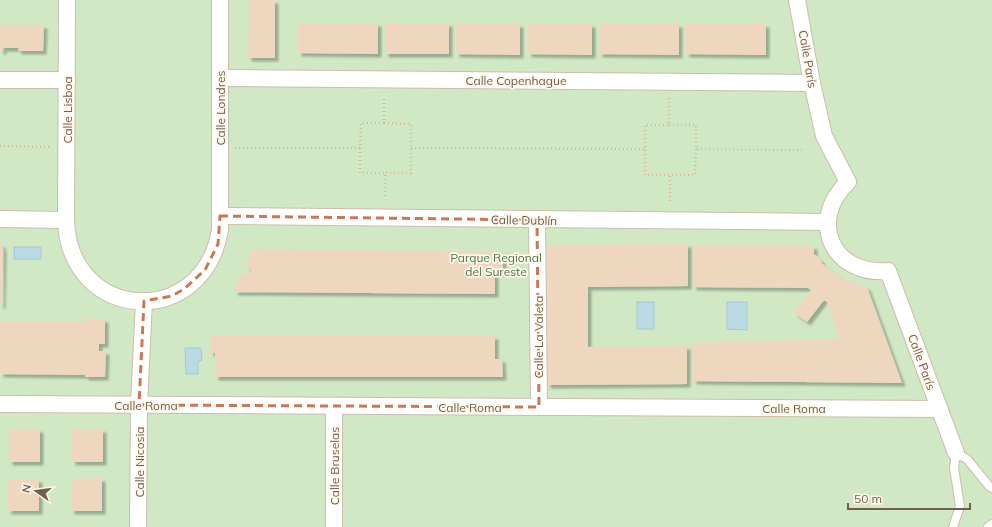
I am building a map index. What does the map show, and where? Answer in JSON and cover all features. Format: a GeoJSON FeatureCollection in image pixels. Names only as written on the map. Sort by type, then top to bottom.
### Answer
{"type":"FeatureCollection","features":[{"type":"Feature","properties":{"kind":"street","name":"Calle Lisboa"},"geometry":{"type":"LineString","coordinates":[[67,0],[66,220],[70,247],[75,260],[92,282],[116,296],[130,300],[144,301]]}},
{"type":"Feature","properties":{"kind":"street","name":"Calle Londres"},"geometry":{"type":"LineString","coordinates":[[144,301],[165,298],[184,289],[196,281],[205,270],[218,244],[220,230],[220,0]]}},
{"type":"Feature","properties":{"kind":"street","name":"Calle París"},"geometry":{"type":"LineString","coordinates":[[798,0],[812,83],[824,136],[848,182],[836,196],[829,212],[829,233],[832,243],[838,253],[855,267],[866,271],[888,271],[956,453]]}},
{"type":"Feature","properties":{"kind":"street","name":"Calle Copenhague"},"geometry":{"type":"LineString","coordinates":[[220,78],[812,83]]}},
{"type":"Feature","properties":{"kind":"street"},"geometry":{"type":"LineString","coordinates":[[0,80],[67,80]]}},
{"type":"Feature","properties":{"kind":"street","name":"Calle Dublín"},"geometry":{"type":"LineString","coordinates":[[220,216],[828,222]]}},
{"type":"Feature","properties":{"kind":"street"},"geometry":{"type":"LineString","coordinates":[[0,219],[66,220]]}},
{"type":"Feature","properties":{"kind":"street","name":"Calle La Valeta"},"geometry":{"type":"LineString","coordinates":[[538,220],[539,407]]}},
{"type":"Feature","properties":{"kind":"street","name":"Calle Nicosia"},"geometry":{"type":"LineString","coordinates":[[138,527],[139,405],[144,301]]}},
{"type":"Feature","properties":{"kind":"street","name":"Calle Roma"},"geometry":{"type":"LineString","coordinates":[[0,404],[939,409]]}},
{"type":"Feature","properties":{"kind":"street","name":"Calle Bruselas"},"geometry":{"type":"LineString","coordinates":[[334,406],[334,527]]}},
{"type":"Feature","properties":{"kind":"lane"},"geometry":{"type":"LineString","coordinates":[[953,527],[960,506],[954,468],[956,453],[967,459],[992,488]]}},
{"type":"Feature","properties":{"kind":"lane"},"geometry":{"type":"LineString","coordinates":[[988,527],[992,524]]}},
{"type":"Feature","properties":{"kind":"path"},"geometry":{"type":"LineString","coordinates":[[384,97],[384,123]]}},
{"type":"Feature","properties":{"kind":"path"},"geometry":{"type":"LineString","coordinates":[[669,98],[669,125]]}},
{"type":"Feature","properties":{"kind":"path"},"geometry":{"type":"LineString","coordinates":[[361,123],[384,123],[411,124],[411,174],[360,173],[361,123]]}},
{"type":"Feature","properties":{"kind":"path"},"geometry":{"type":"LineString","coordinates":[[645,125],[669,125],[696,125],[695,175],[645,175],[645,125]]}},
{"type":"Feature","properties":{"kind":"path"},"geometry":{"type":"LineString","coordinates":[[0,146],[53,147]]}},
{"type":"Feature","properties":{"kind":"path"},"geometry":{"type":"LineString","coordinates":[[232,148],[360,148]]}},
{"type":"Feature","properties":{"kind":"path"},"geometry":{"type":"LineString","coordinates":[[411,148],[645,149]]}},
{"type":"Feature","properties":{"kind":"path"},"geometry":{"type":"LineString","coordinates":[[696,149],[805,150]]}},
{"type":"Feature","properties":{"kind":"path"},"geometry":{"type":"LineString","coordinates":[[385,173],[385,199]]}},
{"type":"Feature","properties":{"kind":"path"},"geometry":{"type":"LineString","coordinates":[[670,175],[670,201]]}},
{"type":"Feature","properties":{"kind":"highlighted area"},"geometry":{"type":"Polygon","coordinates":[[[220,216],[537,220],[539,407],[139,405],[144,301],[172,296],[184,289],[205,270],[218,244],[220,216]]]}},
{"type":"Feature","properties":{"kind":"green space","name":"Parque Regional del Sureste"},"geometry":{"type":"Polygon","coordinates":[[[0,0],[992,0],[992,527],[0,527],[0,0]]]}},
{"type":"Feature","properties":{"kind":"water"},"geometry":{"type":"Polygon","coordinates":[[[14,247],[41,247],[41,259],[14,259],[14,247]]]}},
{"type":"Feature","properties":{"kind":"water"},"geometry":{"type":"Polygon","coordinates":[[[637,302],[654,302],[654,329],[637,329],[637,302]]]}},
{"type":"Feature","properties":{"kind":"water"},"geometry":{"type":"Polygon","coordinates":[[[727,302],[747,302],[747,330],[727,329],[727,302]]]}},
{"type":"Feature","properties":{"kind":"water"},"geometry":{"type":"Polygon","coordinates":[[[185,348],[201,348],[202,360],[198,361],[198,374],[186,374],[185,348]]]}},
{"type":"Feature","properties":{"kind":"building"},"geometry":{"type":"Polygon","coordinates":[[[249,0],[275,0],[275,58],[248,58],[249,0]]]}},
{"type":"Feature","properties":{"kind":"building"},"geometry":{"type":"Polygon","coordinates":[[[298,23],[378,23],[378,54],[298,53],[298,23]]]}},
{"type":"Feature","properties":{"kind":"building"},"geometry":{"type":"Polygon","coordinates":[[[385,23],[449,23],[449,54],[385,54],[385,23]]]}},
{"type":"Feature","properties":{"kind":"building"},"geometry":{"type":"Polygon","coordinates":[[[456,23],[520,24],[520,55],[456,54],[456,23]]]}},
{"type":"Feature","properties":{"kind":"building"},"geometry":{"type":"Polygon","coordinates":[[[528,23],[592,24],[592,55],[528,54],[528,23]]]}},
{"type":"Feature","properties":{"kind":"building"},"geometry":{"type":"Polygon","coordinates":[[[600,24],[679,24],[679,55],[599,54],[600,24]]]}},
{"type":"Feature","properties":{"kind":"building"},"geometry":{"type":"Polygon","coordinates":[[[686,24],[766,24],[766,55],[686,54],[686,24]]]}},
{"type":"Feature","properties":{"kind":"building"},"geometry":{"type":"Polygon","coordinates":[[[0,25],[44,25],[43,51],[18,51],[18,48],[3,48],[3,51],[0,51],[0,25]]]}},
{"type":"Feature","properties":{"kind":"building"},"geometry":{"type":"Polygon","coordinates":[[[0,244],[2,244],[3,251],[2,305],[0,305],[0,244]]]}},
{"type":"Feature","properties":{"kind":"building"},"geometry":{"type":"Polygon","coordinates":[[[688,244],[688,286],[588,287],[588,347],[687,346],[687,384],[547,385],[547,245],[688,244]]]}},
{"type":"Feature","properties":{"kind":"building"},"geometry":{"type":"Polygon","coordinates":[[[693,246],[814,246],[814,254],[822,261],[821,263],[841,278],[867,287],[902,383],[693,381],[692,343],[840,339],[827,302],[824,300],[807,322],[794,313],[811,290],[808,288],[693,287],[693,246]]]}},
{"type":"Feature","properties":{"kind":"building"},"geometry":{"type":"Polygon","coordinates":[[[250,250],[503,251],[503,273],[495,273],[495,294],[234,292],[242,274],[251,274],[251,269],[247,269],[250,250]]]}},
{"type":"Feature","properties":{"kind":"building"},"geometry":{"type":"Polygon","coordinates":[[[85,318],[105,319],[105,344],[99,344],[99,351],[106,351],[105,377],[85,377],[85,375],[0,374],[0,322],[85,322],[85,318]]]}},
{"type":"Feature","properties":{"kind":"building"},"geometry":{"type":"Polygon","coordinates":[[[211,335],[495,336],[495,359],[502,359],[503,377],[215,377],[215,353],[210,353],[211,335]]]}},
{"type":"Feature","properties":{"kind":"building"},"geometry":{"type":"Polygon","coordinates":[[[40,429],[40,462],[9,462],[9,430],[40,429]]]}},
{"type":"Feature","properties":{"kind":"building"},"geometry":{"type":"Polygon","coordinates":[[[103,429],[103,462],[72,462],[71,430],[103,429]]]}},
{"type":"Feature","properties":{"kind":"building"},"geometry":{"type":"Polygon","coordinates":[[[102,478],[102,511],[71,511],[71,479],[102,478]]]}},
{"type":"Feature","properties":{"kind":"building"},"geometry":{"type":"Polygon","coordinates":[[[8,479],[39,479],[39,511],[8,511],[8,479]]]}}]}
